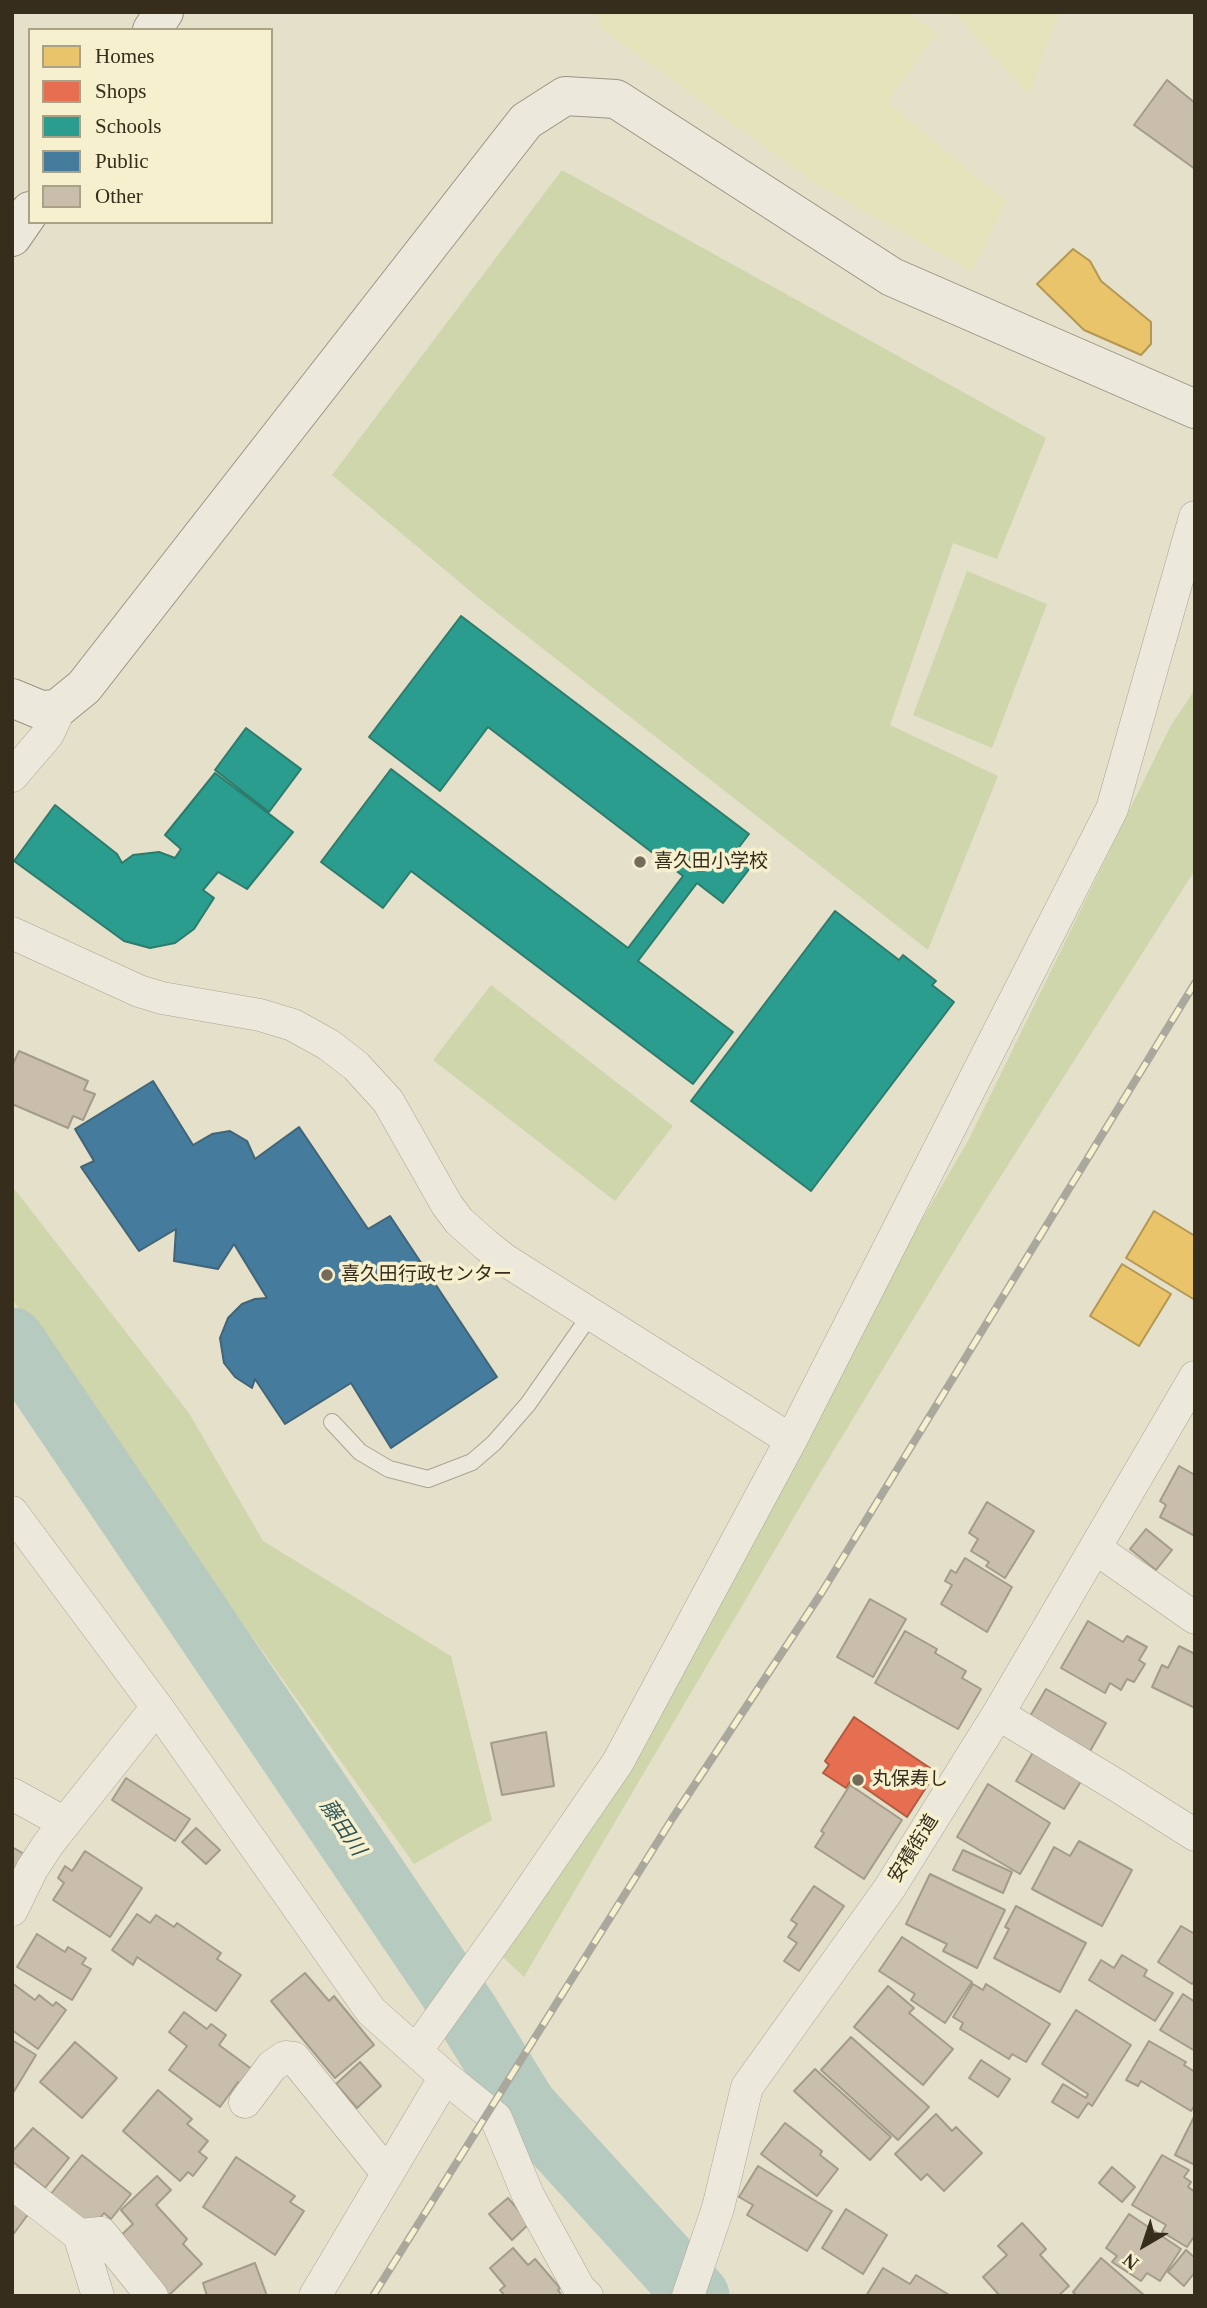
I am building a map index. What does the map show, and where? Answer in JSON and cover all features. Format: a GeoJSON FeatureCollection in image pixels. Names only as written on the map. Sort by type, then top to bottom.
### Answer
{"type":"FeatureCollection","features":[{"type":"Feature","properties":{"kind":"street"},"geometry":{"type":"LineString","coordinates":[[153,28],[164,12]]}},
{"type":"Feature","properties":{"kind":"street"},"geometry":{"type":"LineString","coordinates":[[12,698],[41,710],[57,709],[84,687],[526,121],[565,96],[616,99],[892,277],[1195,409]]}},
{"type":"Feature","properties":{"kind":"street"},"geometry":{"type":"LineString","coordinates":[[12,237],[28,214]]}},
{"type":"Feature","properties":{"kind":"street"},"geometry":{"type":"LineString","coordinates":[[416,2051],[618,1762],[791,1440],[1112,809],[1195,517]]}},
{"type":"Feature","properties":{"kind":"street"},"geometry":{"type":"LineString","coordinates":[[12,776],[48,734],[57,709]]}},
{"type":"Feature","properties":{"kind":"street"},"geometry":{"type":"LineString","coordinates":[[12,933],[139,991],[162,998],[260,1015],[293,1025],[329,1045],[356,1066],[388,1101],[447,1205],[459,1221],[505,1260],[791,1440]]}},
{"type":"Feature","properties":{"kind":"street","name":"安積街道"},"geometry":{"type":"LineString","coordinates":[[688,2296],[718,2208],[747,2087],[889,1889],[998,1714],[1195,1377]]}},
{"type":"Feature","properties":{"kind":"street"},"geometry":{"type":"LineString","coordinates":[[12,1512],[157,1707],[371,2011],[444,2077],[496,2118],[528,2195],[579,2288],[587,2296]]}},
{"type":"Feature","properties":{"kind":"street"},"geometry":{"type":"LineString","coordinates":[[1095,1548],[1195,1618]]}},
{"type":"Feature","properties":{"kind":"street"},"geometry":{"type":"LineString","coordinates":[[12,1910],[32,1869],[157,1707]]}},
{"type":"Feature","properties":{"kind":"street"},"geometry":{"type":"LineString","coordinates":[[998,1714],[1195,1836]]}},
{"type":"Feature","properties":{"kind":"street"},"geometry":{"type":"LineString","coordinates":[[12,1794],[65,1823]]}},
{"type":"Feature","properties":{"kind":"street"},"geometry":{"type":"LineString","coordinates":[[245,2102],[272,2066],[285,2057],[295,2058],[387,2173]]}},
{"type":"Feature","properties":{"kind":"street"},"geometry":{"type":"LineString","coordinates":[[315,2296],[444,2077]]}},
{"type":"Feature","properties":{"kind":"street"},"geometry":{"type":"LineString","coordinates":[[12,2183],[79,2235],[98,2296]]}},
{"type":"Feature","properties":{"kind":"street"},"geometry":{"type":"LineString","coordinates":[[79,2235],[101,2233],[152,2296]]}},
{"type":"Feature","properties":{"kind":"lane"},"geometry":{"type":"LineString","coordinates":[[332,1422],[360,1452],[389,1469],[428,1479],[472,1462],[494,1443],[528,1404],[591,1314]]}},
{"type":"Feature","properties":{"kind":"shaded area"},"geometry":{"type":"Polygon","coordinates":[[[595,12],[906,12],[937,32],[888,102],[1006,201],[972,271],[819,186],[600,28],[595,12]]]}},
{"type":"Feature","properties":{"kind":"shaded area"},"geometry":{"type":"Polygon","coordinates":[[[953,12],[1059,12],[1029,94],[953,12]]]}},
{"type":"Feature","properties":{"kind":"green space"},"geometry":{"type":"Polygon","coordinates":[[[562,170],[1046,438],[997,559],[953,543],[890,725],[998,776],[928,950],[482,601],[332,475],[562,170]]]}},
{"type":"Feature","properties":{"kind":"green space"},"geometry":{"type":"Polygon","coordinates":[[[967,571],[1047,604],[992,748],[913,715],[967,571]]]}},
{"type":"Feature","properties":{"kind":"green space"},"geometry":{"type":"Polygon","coordinates":[[[1195,689],[1195,870],[975,1217],[820,1473],[524,1977],[489,1944],[787,1451],[969,1139],[1170,727],[1195,689]]]}},
{"type":"Feature","properties":{"kind":"green space"},"geometry":{"type":"Polygon","coordinates":[[[491,985],[673,1126],[615,1201],[433,1060],[491,985]]]}},
{"type":"Feature","properties":{"kind":"green space"},"geometry":{"type":"Polygon","coordinates":[[[12,1186],[189,1413],[263,1541],[451,1656],[492,1820],[414,1864],[12,1299],[12,1186]]]}},
{"type":"Feature","properties":{"kind":"building: Homes"},"geometry":{"type":"Polygon","coordinates":[[[1073,249],[1090,261],[1101,281],[1151,322],[1151,344],[1141,355],[1084,330],[1037,284],[1073,249]]]}},
{"type":"Feature","properties":{"kind":"building: Homes"},"geometry":{"type":"Polygon","coordinates":[[[1154,1211],[1195,1236],[1195,1300],[1126,1258],[1154,1211]]]}},
{"type":"Feature","properties":{"kind":"building: Homes"},"geometry":{"type":"Polygon","coordinates":[[[1122,1264],[1171,1294],[1139,1346],[1090,1316],[1122,1264]]]}},
{"type":"Feature","properties":{"kind":"building: Shops"},"geometry":{"type":"Polygon","coordinates":[[[854,1717],[936,1772],[907,1817],[852,1779],[846,1788],[823,1773],[829,1765],[825,1761],[854,1717]]]}},
{"type":"Feature","properties":{"kind":"building: Schools"},"geometry":{"type":"Polygon","coordinates":[[[461,616],[749,834],[733,855],[750,868],[723,903],[697,883],[638,961],[733,1032],[693,1084],[411,871],[383,908],[321,862],[391,769],[628,948],[683,876],[488,727],[440,791],[369,737],[461,616]]]}},
{"type":"Feature","properties":{"kind":"building: Schools"},"geometry":{"type":"Polygon","coordinates":[[[246,728],[301,769],[269,812],[215,770],[246,728]]]}},
{"type":"Feature","properties":{"kind":"building: Schools"},"geometry":{"type":"Polygon","coordinates":[[[215,773],[293,832],[247,889],[218,872],[203,890],[214,898],[194,929],[175,943],[150,948],[124,941],[14,861],[55,805],[117,854],[122,863],[133,855],[159,852],[175,858],[181,849],[165,835],[215,773]]]}},
{"type":"Feature","properties":{"kind":"building: Schools"},"geometry":{"type":"Polygon","coordinates":[[[835,911],[899,960],[903,955],[936,981],[932,985],[954,1002],[811,1191],[691,1101],[835,911]]]}},
{"type":"Feature","properties":{"kind":"building: Public"},"geometry":{"type":"Polygon","coordinates":[[[153,1081],[193,1145],[212,1134],[230,1131],[247,1141],[255,1159],[299,1127],[368,1229],[390,1216],[497,1377],[391,1448],[351,1383],[285,1424],[255,1379],[252,1388],[235,1377],[224,1363],[220,1338],[228,1318],[242,1304],[267,1298],[234,1244],[218,1269],[174,1261],[176,1229],[139,1251],[81,1167],[94,1161],[75,1129],[153,1081]]]}},
{"type":"Feature","properties":{"kind":"building: Other"},"geometry":{"type":"Polygon","coordinates":[[[1167,80],[1195,103],[1195,169],[1134,125],[1167,80]]]}},
{"type":"Feature","properties":{"kind":"building: Other"},"geometry":{"type":"Polygon","coordinates":[[[19,1051],[88,1081],[84,1090],[95,1094],[83,1120],[73,1116],[68,1128],[12,1104],[12,1066],[19,1051]]]}},
{"type":"Feature","properties":{"kind":"building: Other"},"geometry":{"type":"Polygon","coordinates":[[[1179,1466],[1195,1475],[1193,1535],[1160,1517],[1166,1505],[1160,1501],[1179,1466]]]}},
{"type":"Feature","properties":{"kind":"building: Other"},"geometry":{"type":"Polygon","coordinates":[[[987,1502],[1034,1531],[1005,1578],[986,1566],[989,1562],[971,1551],[978,1539],[969,1533],[987,1502]]]}},
{"type":"Feature","properties":{"kind":"building: Other"},"geometry":{"type":"Polygon","coordinates":[[[1146,1529],[1172,1550],[1156,1570],[1130,1549],[1146,1529]]]}},
{"type":"Feature","properties":{"kind":"building: Other"},"geometry":{"type":"Polygon","coordinates":[[[965,1558],[1012,1587],[987,1632],[941,1604],[952,1585],[945,1581],[951,1570],[956,1573],[965,1558]]]}},
{"type":"Feature","properties":{"kind":"building: Other"},"geometry":{"type":"Polygon","coordinates":[[[870,1599],[906,1619],[873,1677],[837,1657],[870,1599]]]}},
{"type":"Feature","properties":{"kind":"building: Other"},"geometry":{"type":"Polygon","coordinates":[[[1088,1621],[1123,1642],[1127,1636],[1147,1647],[1139,1660],[1145,1664],[1134,1682],[1127,1679],[1121,1690],[1110,1683],[1105,1693],[1061,1668],[1088,1621]]]}},
{"type":"Feature","properties":{"kind":"building: Other"},"geometry":{"type":"Polygon","coordinates":[[[905,1631],[937,1649],[935,1653],[966,1671],[962,1678],[981,1689],[958,1729],[875,1683],[905,1631]]]}},
{"type":"Feature","properties":{"kind":"building: Other"},"geometry":{"type":"Polygon","coordinates":[[[1179,1646],[1195,1654],[1195,1708],[1152,1687],[1162,1665],[1168,1668],[1179,1646]]]}},
{"type":"Feature","properties":{"kind":"building: Other"},"geometry":{"type":"Polygon","coordinates":[[[1046,1689],[1106,1723],[1089,1753],[1029,1718],[1046,1689]]]}},
{"type":"Feature","properties":{"kind":"building: Other"},"geometry":{"type":"Polygon","coordinates":[[[546,1732],[554,1786],[502,1795],[491,1743],[546,1732]]]}},
{"type":"Feature","properties":{"kind":"building: Other"},"geometry":{"type":"Polygon","coordinates":[[[1035,1749],[1083,1778],[1064,1809],[1016,1781],[1035,1749]]]}},
{"type":"Feature","properties":{"kind":"building: Other"},"geometry":{"type":"Polygon","coordinates":[[[126,1778],[190,1819],[175,1841],[112,1800],[126,1778]]]}},
{"type":"Feature","properties":{"kind":"building: Other"},"geometry":{"type":"Polygon","coordinates":[[[988,1784],[1050,1823],[1020,1874],[957,1837],[988,1784]]]}},
{"type":"Feature","properties":{"kind":"building: Other"},"geometry":{"type":"Polygon","coordinates":[[[850,1785],[902,1820],[864,1879],[815,1847],[824,1833],[821,1831],[850,1785]]]}},
{"type":"Feature","properties":{"kind":"building: Other"},"geometry":{"type":"Polygon","coordinates":[[[196,1828],[220,1850],[206,1864],[182,1842],[196,1828]]]}},
{"type":"Feature","properties":{"kind":"building: Other"},"geometry":{"type":"Polygon","coordinates":[[[1079,1841],[1132,1870],[1102,1926],[1032,1889],[1054,1847],[1070,1856],[1079,1841]]]}},
{"type":"Feature","properties":{"kind":"building: Other"},"geometry":{"type":"Polygon","coordinates":[[[12,1847],[26,1855],[12,1878],[12,1847]]]}},
{"type":"Feature","properties":{"kind":"building: Other"},"geometry":{"type":"Polygon","coordinates":[[[963,1850],[1012,1872],[1003,1893],[953,1870],[963,1850]]]}},
{"type":"Feature","properties":{"kind":"building: Other"},"geometry":{"type":"Polygon","coordinates":[[[85,1851],[142,1888],[110,1937],[53,1900],[64,1883],[58,1878],[65,1866],[72,1871],[85,1851]]]}},
{"type":"Feature","properties":{"kind":"building: Other"},"geometry":{"type":"Polygon","coordinates":[[[930,1874],[1005,1910],[977,1968],[943,1951],[947,1944],[906,1924],[930,1874]]]}},
{"type":"Feature","properties":{"kind":"building: Other"},"geometry":{"type":"Polygon","coordinates":[[[814,1886],[844,1906],[799,1971],[784,1961],[797,1943],[788,1937],[797,1924],[791,1920],[814,1886]]]}},
{"type":"Feature","properties":{"kind":"building: Other"},"geometry":{"type":"Polygon","coordinates":[[[1016,1906],[1086,1943],[1060,1992],[994,1958],[1009,1929],[1005,1927],[1016,1906]]]}},
{"type":"Feature","properties":{"kind":"building: Other"},"geometry":{"type":"Polygon","coordinates":[[[137,1914],[150,1923],[156,1915],[174,1927],[177,1923],[221,1953],[217,1959],[241,1975],[216,2011],[137,1957],[133,1965],[112,1950],[137,1914]]]}},
{"type":"Feature","properties":{"kind":"building: Other"},"geometry":{"type":"Polygon","coordinates":[[[1181,1926],[1193,1933],[1195,1930],[1195,1980],[1192,1984],[1158,1962],[1181,1926]]]}},
{"type":"Feature","properties":{"kind":"building: Other"},"geometry":{"type":"Polygon","coordinates":[[[37,1934],[65,1952],[68,1947],[86,1958],[82,1964],[91,1969],[72,2000],[17,1967],[37,1934]]]}},
{"type":"Feature","properties":{"kind":"building: Other"},"geometry":{"type":"Polygon","coordinates":[[[902,1937],[972,1982],[945,2023],[911,2000],[915,1994],[879,1971],[902,1937]]]}},
{"type":"Feature","properties":{"kind":"building: Other"},"geometry":{"type":"Polygon","coordinates":[[[1122,1955],[1147,1970],[1144,1976],[1173,1993],[1155,2021],[1089,1980],[1101,1960],[1114,1968],[1122,1955]]]}},
{"type":"Feature","properties":{"kind":"building: Other"},"geometry":{"type":"Polygon","coordinates":[[[305,1973],[329,2001],[334,1996],[374,2045],[335,2078],[271,2001],[305,1973]]]}},
{"type":"Feature","properties":{"kind":"building: Other"},"geometry":{"type":"Polygon","coordinates":[[[12,1983],[35,2000],[39,1995],[53,2006],[56,2002],[66,2010],[38,2049],[12,2030],[12,1983]]]}},
{"type":"Feature","properties":{"kind":"building: Other"},"geometry":{"type":"Polygon","coordinates":[[[973,1984],[983,1990],[986,1984],[1050,2024],[1026,2062],[1012,2054],[1009,2059],[960,2029],[963,2023],[953,2017],[973,1984]]]}},
{"type":"Feature","properties":{"kind":"building: Other"},"geometry":{"type":"Polygon","coordinates":[[[888,1986],[914,2008],[909,2013],[953,2049],[923,2085],[854,2027],[888,1986]]]}},
{"type":"Feature","properties":{"kind":"building: Other"},"geometry":{"type":"Polygon","coordinates":[[[1183,1994],[1195,2002],[1195,2051],[1160,2030],[1183,1994]]]}},
{"type":"Feature","properties":{"kind":"building: Other"},"geometry":{"type":"Polygon","coordinates":[[[1076,2010],[1131,2045],[1092,2106],[1088,2103],[1078,2118],[1052,2102],[1063,2084],[1086,2098],[1088,2094],[1042,2064],[1076,2010]]]}},
{"type":"Feature","properties":{"kind":"building: Other"},"geometry":{"type":"Polygon","coordinates":[[[184,2012],[207,2029],[211,2024],[226,2035],[219,2045],[253,2070],[242,2085],[238,2082],[220,2107],[169,2070],[187,2046],[169,2032],[184,2012]]]}},
{"type":"Feature","properties":{"kind":"building: Other"},"geometry":{"type":"Polygon","coordinates":[[[851,2037],[929,2107],[898,2140],[821,2070],[851,2037]]]}},
{"type":"Feature","properties":{"kind":"building: Other"},"geometry":{"type":"Polygon","coordinates":[[[12,2040],[36,2055],[13,2093],[12,2092],[12,2040]]]}},
{"type":"Feature","properties":{"kind":"building: Other"},"geometry":{"type":"Polygon","coordinates":[[[1149,2041],[1186,2062],[1184,2065],[1195,2072],[1195,2105],[1191,2111],[1141,2081],[1138,2086],[1126,2080],[1149,2041]]]}},
{"type":"Feature","properties":{"kind":"building: Other"},"geometry":{"type":"Polygon","coordinates":[[[75,2042],[117,2078],[82,2118],[40,2082],[75,2042]]]}},
{"type":"Feature","properties":{"kind":"building: Other"},"geometry":{"type":"Polygon","coordinates":[[[981,2060],[1010,2079],[998,2097],[969,2078],[981,2060]]]}},
{"type":"Feature","properties":{"kind":"building: Other"},"geometry":{"type":"Polygon","coordinates":[[[360,2062],[381,2086],[357,2108],[336,2084],[360,2062]]]}},
{"type":"Feature","properties":{"kind":"building: Other"},"geometry":{"type":"Polygon","coordinates":[[[815,2069],[891,2137],[870,2160],[794,2091],[815,2069]]]}},
{"type":"Feature","properties":{"kind":"building: Other"},"geometry":{"type":"Polygon","coordinates":[[[158,2090],[192,2119],[187,2124],[208,2141],[199,2152],[207,2158],[193,2176],[188,2172],[180,2181],[123,2131],[158,2090]]]}},
{"type":"Feature","properties":{"kind":"building: Other"},"geometry":{"type":"Polygon","coordinates":[[[936,2114],[952,2131],[956,2127],[982,2153],[944,2191],[927,2174],[921,2180],[895,2154],[936,2114]]]}},
{"type":"Feature","properties":{"kind":"building: Other"},"geometry":{"type":"Polygon","coordinates":[[[1195,2115],[1195,2165],[1175,2155],[1195,2115]]]}},
{"type":"Feature","properties":{"kind":"building: Other"},"geometry":{"type":"Polygon","coordinates":[[[785,2123],[822,2151],[820,2155],[838,2169],[817,2196],[761,2154],[785,2123]]]}},
{"type":"Feature","properties":{"kind":"building: Other"},"geometry":{"type":"Polygon","coordinates":[[[33,2128],[69,2158],[45,2188],[12,2161],[12,2152],[33,2128]]]}},
{"type":"Feature","properties":{"kind":"building: Other"},"geometry":{"type":"Polygon","coordinates":[[[82,2155],[131,2194],[111,2219],[104,2213],[92,2228],[50,2195],[82,2155]]]}},
{"type":"Feature","properties":{"kind":"building: Other"},"geometry":{"type":"Polygon","coordinates":[[[1162,2155],[1189,2170],[1184,2177],[1191,2182],[1188,2187],[1195,2192],[1195,2235],[1187,2247],[1162,2232],[1166,2225],[1132,2205],[1162,2155]]]}},
{"type":"Feature","properties":{"kind":"building: Other"},"geometry":{"type":"Polygon","coordinates":[[[236,2157],[295,2196],[290,2202],[304,2211],[275,2255],[203,2207],[236,2157]]]}},
{"type":"Feature","properties":{"kind":"building: Other"},"geometry":{"type":"Polygon","coordinates":[[[758,2166],[832,2211],[807,2251],[747,2215],[753,2205],[739,2197],[758,2166]]]}},
{"type":"Feature","properties":{"kind":"building: Other"},"geometry":{"type":"Polygon","coordinates":[[[1112,2167],[1135,2187],[1122,2202],[1099,2183],[1112,2167]]]}},
{"type":"Feature","properties":{"kind":"building: Other"},"geometry":{"type":"Polygon","coordinates":[[[157,2176],[171,2190],[156,2205],[187,2239],[183,2244],[202,2264],[168,2296],[164,2296],[114,2242],[133,2224],[121,2210],[157,2176]]]}},
{"type":"Feature","properties":{"kind":"building: Other"},"geometry":{"type":"Polygon","coordinates":[[[508,2198],[530,2223],[512,2240],[489,2214],[508,2198]]]}},
{"type":"Feature","properties":{"kind":"building: Other"},"geometry":{"type":"Polygon","coordinates":[[[12,2200],[29,2213],[12,2236],[12,2200]]]}},
{"type":"Feature","properties":{"kind":"building: Other"},"geometry":{"type":"Polygon","coordinates":[[[846,2209],[887,2235],[863,2274],[822,2248],[846,2209]]]}},
{"type":"Feature","properties":{"kind":"building: Other"},"geometry":{"type":"Polygon","coordinates":[[[1129,2214],[1181,2249],[1160,2281],[1147,2273],[1141,2281],[1112,2262],[1117,2256],[1106,2248],[1129,2214]]]}},
{"type":"Feature","properties":{"kind":"building: Other"},"geometry":{"type":"Polygon","coordinates":[[[1022,2223],[1046,2249],[1040,2255],[1069,2286],[1058,2296],[1000,2296],[983,2277],[1007,2255],[998,2246],[1022,2223]]]}},
{"type":"Feature","properties":{"kind":"building: Other"},"geometry":{"type":"Polygon","coordinates":[[[513,2248],[528,2265],[535,2259],[560,2288],[558,2290],[562,2296],[505,2296],[500,2290],[505,2286],[490,2268],[513,2248]]]}},
{"type":"Feature","properties":{"kind":"building: Other"},"geometry":{"type":"Polygon","coordinates":[[[1186,2250],[1195,2258],[1195,2272],[1184,2286],[1168,2272],[1186,2250]]]}},
{"type":"Feature","properties":{"kind":"building: Other"},"geometry":{"type":"Polygon","coordinates":[[[1101,2258],[1145,2296],[1077,2296],[1073,2292],[1101,2258]]]}},
{"type":"Feature","properties":{"kind":"building: Other"},"geometry":{"type":"Polygon","coordinates":[[[255,2263],[267,2296],[207,2296],[203,2283],[255,2263]]]}},
{"type":"Feature","properties":{"kind":"building: Other"},"geometry":{"type":"Polygon","coordinates":[[[883,2268],[910,2284],[916,2275],[951,2296],[866,2296],[883,2268]]]}},
{"type":"Feature","properties":{"kind":"waterway","name":"藤田川"},"geometry":{"type":"LineString","coordinates":[[12,1340],[468,2015],[525,2107],[697,2296]]}},
{"type":"Feature","properties":{"kind":"railway"},"geometry":{"type":"LineString","coordinates":[[373,2296],[672,1819],[822,1592],[1195,983]]}},
{"type":"Feature","properties":{"kind":"place","name":"喜久田小学校"},"geometry":{"type":"Point","coordinates":[640,862]}},
{"type":"Feature","properties":{"kind":"place","name":"喜久田行政センター"},"geometry":{"type":"Point","coordinates":[327,1275]}},
{"type":"Feature","properties":{"kind":"place","name":"丸保寿し"},"geometry":{"type":"Point","coordinates":[858,1780]}}]}
